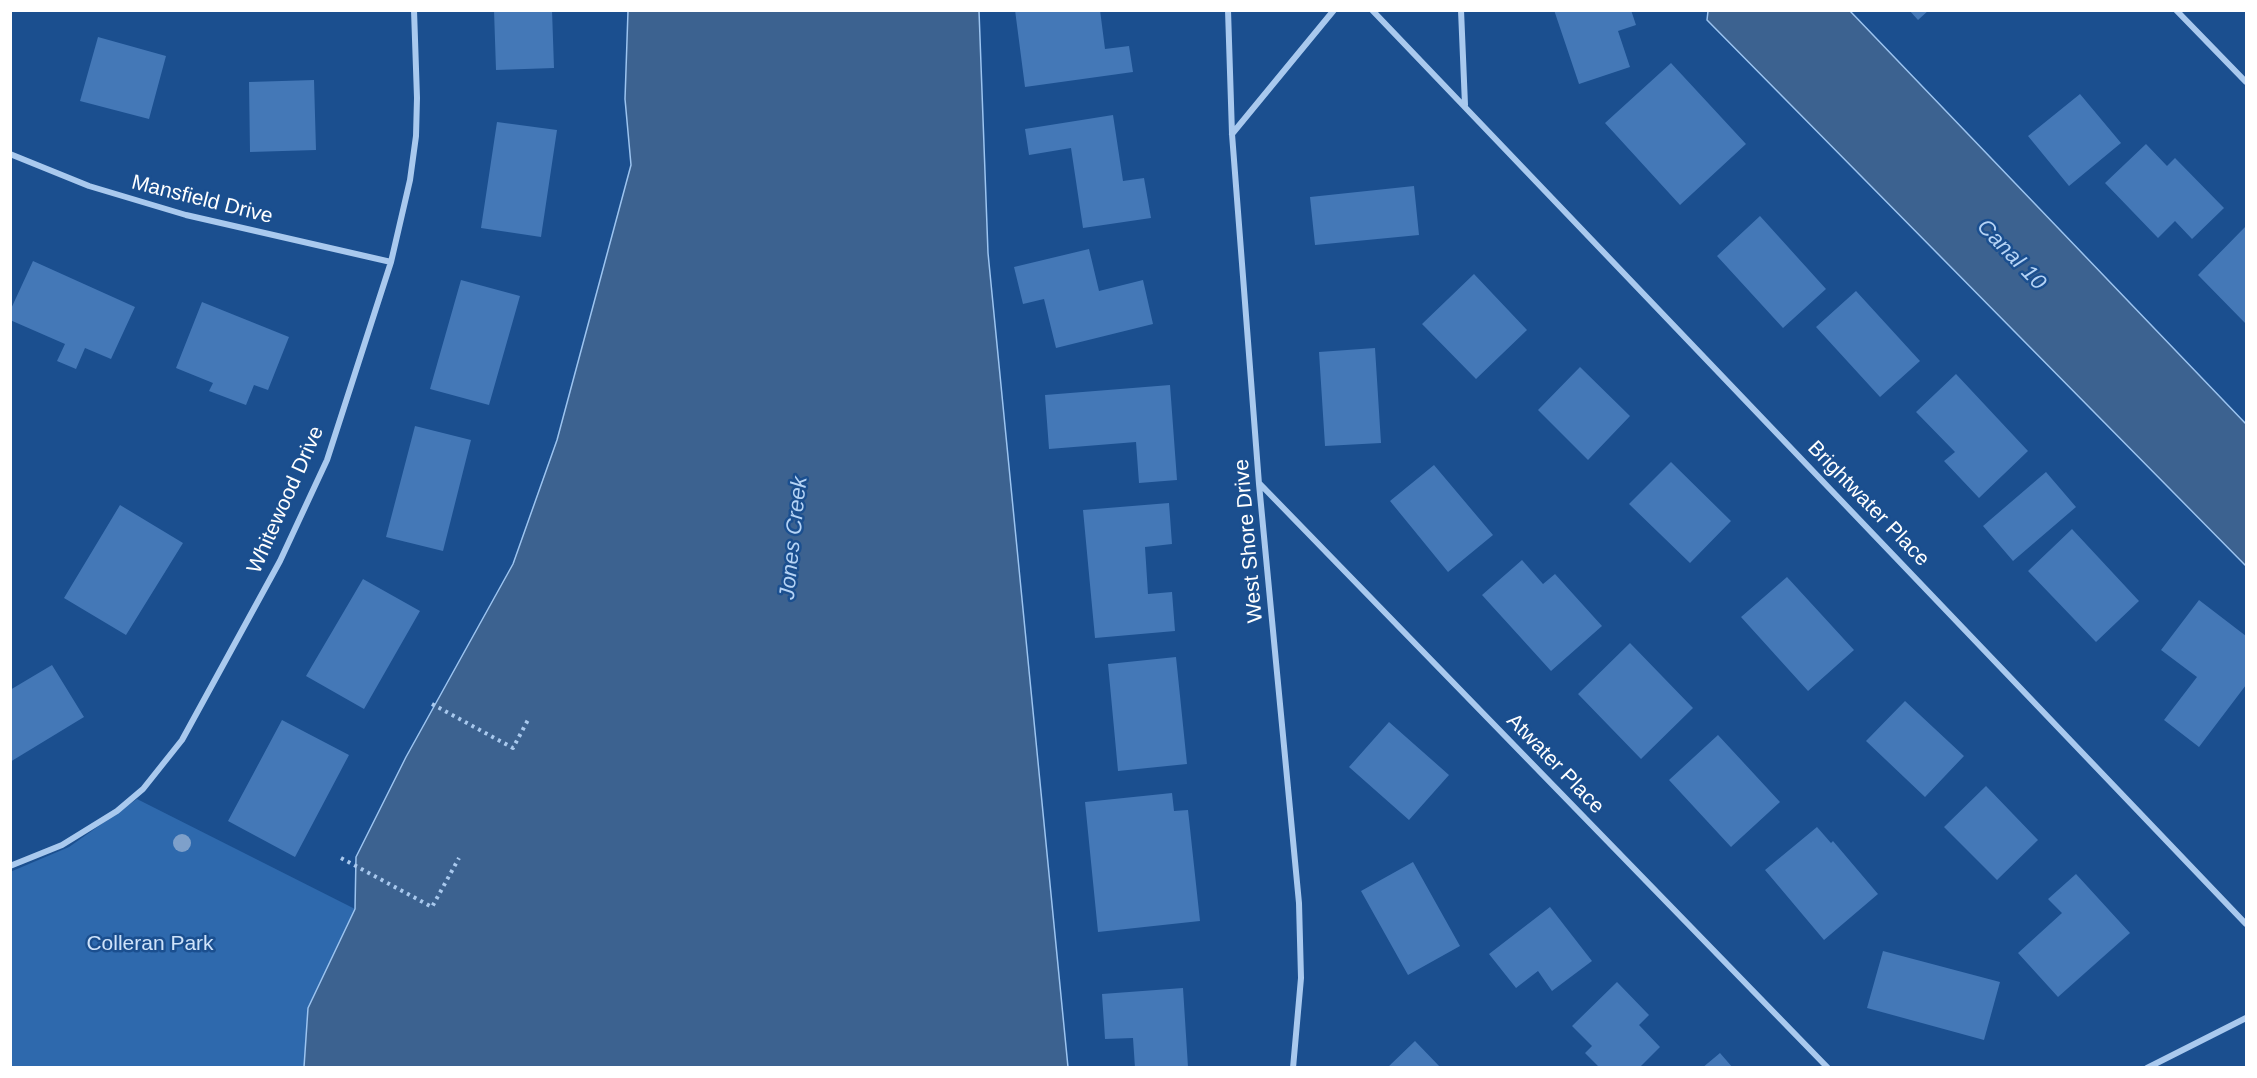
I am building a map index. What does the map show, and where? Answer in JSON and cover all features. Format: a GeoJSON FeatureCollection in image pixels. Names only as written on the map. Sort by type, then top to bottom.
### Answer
{"type":"FeatureCollection","features":[{"type":"Feature","properties":{"kind":"street","name":"Whitewood Drive"},"geometry":{"type":"LineString","coordinates":[[10,866],[62,844],[117,811],[143,789],[182,740],[280,561],[327,460],[391,262],[410,180],[416,136],[414,10]]}},
{"type":"Feature","properties":{"kind":"street","name":"West Shore Drive"},"geometry":{"type":"LineString","coordinates":[[1228,10],[1232,134],[1259,484],[1299,903],[1301,978],[1293,1068]]}},
{"type":"Feature","properties":{"kind":"street"},"geometry":{"type":"LineString","coordinates":[[1232,134],[1334,10]]}},
{"type":"Feature","properties":{"kind":"street","name":"Brightwater Place"},"geometry":{"type":"LineString","coordinates":[[1372,10],[2247,924]]}},
{"type":"Feature","properties":{"kind":"street"},"geometry":{"type":"LineString","coordinates":[[1461,10],[1465,106]]}},
{"type":"Feature","properties":{"kind":"street"},"geometry":{"type":"LineString","coordinates":[[2176,10],[2247,82]]}},
{"type":"Feature","properties":{"kind":"street","name":"Mansfield Drive"},"geometry":{"type":"LineString","coordinates":[[10,154],[89,186],[186,215],[391,262]]}},
{"type":"Feature","properties":{"kind":"street","name":"Atwater Place"},"geometry":{"type":"LineString","coordinates":[[1259,484],[1828,1068]]}},
{"type":"Feature","properties":{"kind":"street"},"geometry":{"type":"LineString","coordinates":[[2147,1068],[2247,1018]]}},
{"type":"Feature","properties":{"kind":"path"},"geometry":{"type":"LineString","coordinates":[[432,704],[513,748],[529,718]]}},
{"type":"Feature","properties":{"kind":"path"},"geometry":{"type":"LineString","coordinates":[[341,858],[432,907],[459,858]]}},
{"type":"Feature","properties":{"kind":"green space","name":"Colleran Park"},"geometry":{"type":"Polygon","coordinates":[[[137,799],[355,909],[308,1008],[306,1067],[11,1067],[10,872],[69,847],[137,799]]]}},
{"type":"Feature","properties":{"kind":"water","name":"Jones Creek"},"geometry":{"type":"Polygon","coordinates":[[[628,11],[979,11],[988,253],[1068,1067],[304,1067],[308,1008],[355,909],[356,857],[406,757],[513,564],[557,440],[631,165],[625,99],[628,11]]]}},
{"type":"Feature","properties":{"kind":"water","name":"Canal 10"},"geometry":{"type":"Polygon","coordinates":[[[1708,11],[1850,11],[2246,424],[2246,566],[1707,20],[1708,11]]]}},
{"type":"Feature","properties":{"kind":"building"},"geometry":{"type":"Polygon","coordinates":[[[494,10],[552,10],[554,68],[496,70],[494,10]]]}},
{"type":"Feature","properties":{"kind":"building"},"geometry":{"type":"Polygon","coordinates":[[[1015,10],[1100,10],[1105,49],[1129,46],[1133,72],[1025,87],[1015,10]]]}},
{"type":"Feature","properties":{"kind":"building"},"geometry":{"type":"Polygon","coordinates":[[[1554,10],[1631,10],[1636,25],[1618,31],[1630,67],[1579,84],[1554,10]]]}},
{"type":"Feature","properties":{"kind":"building"},"geometry":{"type":"Polygon","coordinates":[[[1909,10],[1929,10],[1918,20],[1909,10]]]}},
{"type":"Feature","properties":{"kind":"building"},"geometry":{"type":"Polygon","coordinates":[[[98,37],[166,56],[149,119],[80,101],[98,37]]]}},
{"type":"Feature","properties":{"kind":"building"},"geometry":{"type":"Polygon","coordinates":[[[1671,63],[1746,144],[1680,205],[1605,123],[1671,63]]]}},
{"type":"Feature","properties":{"kind":"building"},"geometry":{"type":"Polygon","coordinates":[[[314,80],[316,150],[250,152],[249,82],[314,80]]]}},
{"type":"Feature","properties":{"kind":"building"},"geometry":{"type":"Polygon","coordinates":[[[2080,94],[2121,143],[2069,186],[2028,136],[2080,94]]]}},
{"type":"Feature","properties":{"kind":"building"},"geometry":{"type":"Polygon","coordinates":[[[1113,115],[1123,181],[1144,178],[1151,218],[1083,228],[1071,148],[1029,155],[1025,129],[1113,115]]]}},
{"type":"Feature","properties":{"kind":"building"},"geometry":{"type":"Polygon","coordinates":[[[497,122],[557,130],[541,237],[481,228],[497,122]]]}},
{"type":"Feature","properties":{"kind":"building"},"geometry":{"type":"Polygon","coordinates":[[[2146,144],[2167,166],[2175,158],[2224,208],[2192,239],[2175,221],[2158,238],[2105,183],[2146,144]]]}},
{"type":"Feature","properties":{"kind":"building"},"geometry":{"type":"Polygon","coordinates":[[[1414,186],[1419,235],[1315,245],[1310,197],[1414,186]]]}},
{"type":"Feature","properties":{"kind":"building"},"geometry":{"type":"Polygon","coordinates":[[[1760,216],[1826,289],[1783,328],[1717,256],[1760,216]]]}},
{"type":"Feature","properties":{"kind":"building"},"geometry":{"type":"Polygon","coordinates":[[[2246,226],[2246,324],[2198,275],[2246,226]]]}},
{"type":"Feature","properties":{"kind":"building"},"geometry":{"type":"Polygon","coordinates":[[[1089,249],[1099,291],[1143,280],[1153,324],[1056,348],[1044,299],[1023,304],[1014,267],[1089,249]]]}},
{"type":"Feature","properties":{"kind":"building"},"geometry":{"type":"Polygon","coordinates":[[[33,261],[135,307],[111,359],[85,348],[76,369],[57,361],[65,344],[10,320],[10,311],[33,261]]]}},
{"type":"Feature","properties":{"kind":"building"},"geometry":{"type":"Polygon","coordinates":[[[1474,274],[1527,330],[1476,379],[1422,324],[1474,274]]]}},
{"type":"Feature","properties":{"kind":"building"},"geometry":{"type":"Polygon","coordinates":[[[461,280],[520,296],[489,405],[430,389],[461,280]]]}},
{"type":"Feature","properties":{"kind":"building"},"geometry":{"type":"Polygon","coordinates":[[[1856,291],[1920,361],[1880,397],[1816,327],[1856,291]]]}},
{"type":"Feature","properties":{"kind":"building"},"geometry":{"type":"Polygon","coordinates":[[[202,302],[289,337],[268,390],[254,385],[246,405],[209,391],[213,383],[176,368],[202,302]]]}},
{"type":"Feature","properties":{"kind":"building"},"geometry":{"type":"Polygon","coordinates":[[[1375,348],[1381,443],[1325,446],[1319,352],[1375,348]]]}},
{"type":"Feature","properties":{"kind":"building"},"geometry":{"type":"Polygon","coordinates":[[[1580,367],[1630,416],[1588,460],[1538,410],[1580,367]]]}},
{"type":"Feature","properties":{"kind":"building"},"geometry":{"type":"Polygon","coordinates":[[[1956,374],[2028,451],[1979,498],[1944,461],[1955,452],[1916,412],[1956,374]]]}},
{"type":"Feature","properties":{"kind":"building"},"geometry":{"type":"Polygon","coordinates":[[[1170,385],[1177,480],[1139,483],[1136,442],[1049,449],[1045,395],[1170,385]]]}},
{"type":"Feature","properties":{"kind":"building"},"geometry":{"type":"Polygon","coordinates":[[[415,426],[471,440],[443,551],[386,537],[415,426]]]}},
{"type":"Feature","properties":{"kind":"building"},"geometry":{"type":"Polygon","coordinates":[[[1671,462],[1731,521],[1690,563],[1629,504],[1671,462]]]}},
{"type":"Feature","properties":{"kind":"building"},"geometry":{"type":"Polygon","coordinates":[[[1434,465],[1493,535],[1448,572],[1390,501],[1434,465]]]}},
{"type":"Feature","properties":{"kind":"building"},"geometry":{"type":"Polygon","coordinates":[[[2046,472],[2076,507],[2013,561],[1983,526],[2046,472]]]}},
{"type":"Feature","properties":{"kind":"building"},"geometry":{"type":"Polygon","coordinates":[[[1169,503],[1172,544],[1145,547],[1148,594],[1172,592],[1175,631],[1095,638],[1083,510],[1169,503]]]}},
{"type":"Feature","properties":{"kind":"building"},"geometry":{"type":"Polygon","coordinates":[[[120,505],[183,543],[126,635],[64,598],[120,505]]]}},
{"type":"Feature","properties":{"kind":"building"},"geometry":{"type":"Polygon","coordinates":[[[2072,529],[2139,601],[2096,642],[2028,571],[2072,529]]]}},
{"type":"Feature","properties":{"kind":"building"},"geometry":{"type":"Polygon","coordinates":[[[1522,560],[1543,584],[1555,574],[1602,626],[1551,671],[1482,595],[1522,560]]]}},
{"type":"Feature","properties":{"kind":"building"},"geometry":{"type":"Polygon","coordinates":[[[1787,577],[1854,650],[1808,691],[1741,617],[1787,577]]]}},
{"type":"Feature","properties":{"kind":"building"},"geometry":{"type":"Polygon","coordinates":[[[363,579],[420,611],[364,709],[306,676],[363,579]]]}},
{"type":"Feature","properties":{"kind":"building"},"geometry":{"type":"Polygon","coordinates":[[[2199,600],[2246,636],[2246,685],[2199,747],[2164,720],[2197,677],[2161,650],[2199,600]]]}},
{"type":"Feature","properties":{"kind":"building"},"geometry":{"type":"Polygon","coordinates":[[[1630,643],[1693,708],[1641,759],[1578,694],[1630,643]]]}},
{"type":"Feature","properties":{"kind":"building"},"geometry":{"type":"Polygon","coordinates":[[[1176,657],[1187,764],[1118,771],[1108,664],[1176,657]]]}},
{"type":"Feature","properties":{"kind":"building"},"geometry":{"type":"Polygon","coordinates":[[[52,665],[84,717],[10,762],[10,690],[52,665]]]}},
{"type":"Feature","properties":{"kind":"building"},"geometry":{"type":"Polygon","coordinates":[[[1905,701],[1964,756],[1925,797],[1866,741],[1905,701]]]}},
{"type":"Feature","properties":{"kind":"building"},"geometry":{"type":"Polygon","coordinates":[[[282,720],[349,755],[295,857],[228,821],[282,720]]]}},
{"type":"Feature","properties":{"kind":"building"},"geometry":{"type":"Polygon","coordinates":[[[1389,722],[1449,775],[1409,820],[1349,767],[1389,722]]]}},
{"type":"Feature","properties":{"kind":"building"},"geometry":{"type":"Polygon","coordinates":[[[1718,735],[1780,802],[1731,847],[1669,780],[1718,735]]]}},
{"type":"Feature","properties":{"kind":"building"},"geometry":{"type":"Polygon","coordinates":[[[1986,786],[2038,840],[1997,880],[1944,827],[1986,786]]]}},
{"type":"Feature","properties":{"kind":"building"},"geometry":{"type":"Polygon","coordinates":[[[1172,793],[1174,811],[1188,810],[1200,921],[1098,932],[1085,802],[1172,793]]]}},
{"type":"Feature","properties":{"kind":"building"},"geometry":{"type":"Polygon","coordinates":[[[1817,827],[1831,843],[1833,841],[1878,894],[1824,940],[1765,870],[1817,827]]]}},
{"type":"Feature","properties":{"kind":"building"},"geometry":{"type":"Polygon","coordinates":[[[1413,862],[1460,946],[1408,975],[1361,891],[1413,862]]]}},
{"type":"Feature","properties":{"kind":"building"},"geometry":{"type":"Polygon","coordinates":[[[2076,874],[2130,933],[2058,997],[2018,953],[2062,913],[2048,899],[2076,874]]]}},
{"type":"Feature","properties":{"kind":"building"},"geometry":{"type":"Polygon","coordinates":[[[1550,907],[1592,961],[1552,991],[1538,971],[1516,988],[1489,954],[1550,907]]]}},
{"type":"Feature","properties":{"kind":"building"},"geometry":{"type":"Polygon","coordinates":[[[1883,951],[2000,982],[1984,1040],[1867,1008],[1883,951]]]}},
{"type":"Feature","properties":{"kind":"building"},"geometry":{"type":"Polygon","coordinates":[[[1617,982],[1649,1015],[1639,1025],[1660,1047],[1639,1068],[1600,1068],[1585,1053],[1592,1046],[1572,1026],[1617,982]]]}},
{"type":"Feature","properties":{"kind":"building"},"geometry":{"type":"Polygon","coordinates":[[[1183,988],[1188,1067],[1135,1068],[1133,1038],[1105,1039],[1102,994],[1183,988]]]}},
{"type":"Feature","properties":{"kind":"building"},"geometry":{"type":"Polygon","coordinates":[[[1415,1041],[1441,1068],[1387,1068],[1415,1041]]]}},
{"type":"Feature","properties":{"kind":"building"},"geometry":{"type":"Polygon","coordinates":[[[1720,1053],[1733,1068],[1702,1068],[1720,1053]]]}}]}
